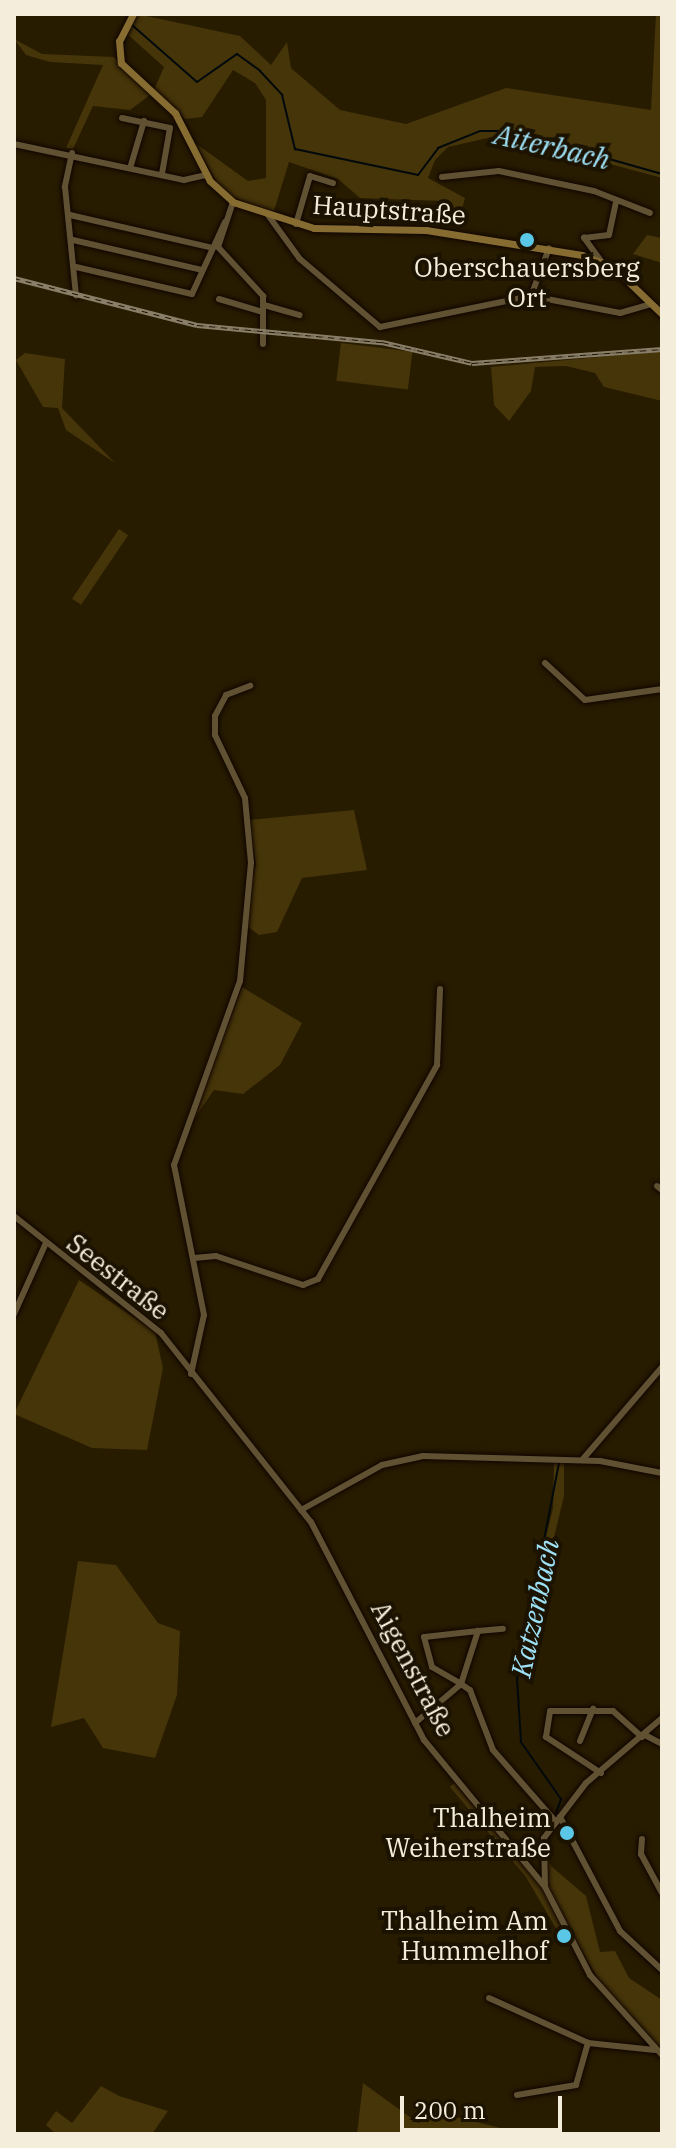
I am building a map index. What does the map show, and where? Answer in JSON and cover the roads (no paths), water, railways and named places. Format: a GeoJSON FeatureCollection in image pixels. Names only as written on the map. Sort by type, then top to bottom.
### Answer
{"type":"FeatureCollection","features":[{"type":"Feature","properties":{"kind":"main road"},"geometry":{"type":"LineString","coordinates":[[132,16],[124,28],[121,63],[180,118],[206,175]]}},
{"type":"Feature","properties":{"kind":"main road","name":"Hauptstraße"},"geometry":{"type":"LineString","coordinates":[[206,175],[233,202],[296,224],[426,230],[549,248],[601,261],[662,314]]}},
{"type":"Feature","properties":{"kind":"street"},"geometry":{"type":"LineString","coordinates":[[122,118],[171,130],[162,174]]}},
{"type":"Feature","properties":{"kind":"street"},"geometry":{"type":"LineString","coordinates":[[131,165],[144,121]]}},
{"type":"Feature","properties":{"kind":"street"},"geometry":{"type":"LineString","coordinates":[[14,144],[72,153],[162,174],[206,175]]}},
{"type":"Feature","properties":{"kind":"street"},"geometry":{"type":"LineString","coordinates":[[72,153],[65,187],[76,267],[76,295]]}},
{"type":"Feature","properties":{"kind":"street"},"geometry":{"type":"LineString","coordinates":[[442,177],[499,171],[650,213]]}},
{"type":"Feature","properties":{"kind":"street"},"geometry":{"type":"LineString","coordinates":[[296,224],[310,176],[333,183]]}},
{"type":"Feature","properties":{"kind":"street"},"geometry":{"type":"LineString","coordinates":[[233,202],[219,251],[259,288],[263,309],[263,344]]}},
{"type":"Feature","properties":{"kind":"street"},"geometry":{"type":"LineString","coordinates":[[601,261],[584,238],[609,235],[616,203]]}},
{"type":"Feature","properties":{"kind":"street"},"geometry":{"type":"LineString","coordinates":[[70,215],[209,247]]}},
{"type":"Feature","properties":{"kind":"street"},"geometry":{"type":"LineString","coordinates":[[268,215],[300,259],[380,327],[531,296],[620,313],[651,304]]}},
{"type":"Feature","properties":{"kind":"street"},"geometry":{"type":"LineString","coordinates":[[76,267],[190,294],[209,247],[225,222]]}},
{"type":"Feature","properties":{"kind":"street"},"geometry":{"type":"LineString","coordinates":[[73,240],[202,270]]}},
{"type":"Feature","properties":{"kind":"street"},"geometry":{"type":"LineString","coordinates":[[531,296],[549,248]]}},
{"type":"Feature","properties":{"kind":"street"},"geometry":{"type":"LineString","coordinates":[[219,299],[300,315]]}},
{"type":"Feature","properties":{"kind":"street"},"geometry":{"type":"LineString","coordinates":[[545,663],[585,700],[662,689]]}},
{"type":"Feature","properties":{"kind":"street"},"geometry":{"type":"LineString","coordinates":[[191,1374],[204,1315],[174,1165],[236,999],[251,863],[245,798],[215,735],[215,716],[226,695],[250,686]]}},
{"type":"Feature","properties":{"kind":"street"},"geometry":{"type":"LineString","coordinates":[[194,1258],[216,1256],[303,1285],[318,1279],[437,1065],[440,989]]}},
{"type":"Feature","properties":{"kind":"street","name":"Seestraße"},"geometry":{"type":"LineString","coordinates":[[14,1216],[45,1245],[147,1320],[191,1374]]}},
{"type":"Feature","properties":{"kind":"street"},"geometry":{"type":"LineString","coordinates":[[14,1314],[45,1245]]}},
{"type":"Feature","properties":{"kind":"street"},"geometry":{"type":"LineString","coordinates":[[583,1459],[662,1367]]}},
{"type":"Feature","properties":{"kind":"street","name":"Aigenstraße"},"geometry":{"type":"LineString","coordinates":[[191,1374],[301,1510],[333,1555],[415,1723],[545,1887],[590,1975],[662,2055]]}},
{"type":"Feature","properties":{"kind":"street"},"geometry":{"type":"LineString","coordinates":[[301,1510],[402,1458],[583,1459],[662,1473]]}},
{"type":"Feature","properties":{"kind":"street"},"geometry":{"type":"LineString","coordinates":[[503,1629],[422,1639],[432,1667],[461,1684],[477,1698],[493,1750],[511,1775],[558,1819],[620,1931],[662,1970]]}},
{"type":"Feature","properties":{"kind":"street"},"geometry":{"type":"LineString","coordinates":[[415,1723],[461,1684],[478,1631]]}},
{"type":"Feature","properties":{"kind":"street"},"geometry":{"type":"LineString","coordinates":[[601,1773],[563,1754],[544,1732],[553,1710],[593,1709],[623,1715],[644,1736],[662,1744]]}},
{"type":"Feature","properties":{"kind":"street"},"geometry":{"type":"LineString","coordinates":[[580,1741],[593,1709]]}},
{"type":"Feature","properties":{"kind":"street"},"geometry":{"type":"LineString","coordinates":[[545,1887],[541,1849],[558,1819],[601,1773],[662,1718]]}},
{"type":"Feature","properties":{"kind":"street"},"geometry":{"type":"LineString","coordinates":[[642,1839],[641,1854],[662,1893]]}},
{"type":"Feature","properties":{"kind":"street"},"geometry":{"type":"LineString","coordinates":[[489,1998],[588,2043],[655,2050]]}},
{"type":"Feature","properties":{"kind":"street"},"geometry":{"type":"LineString","coordinates":[[517,2095],[576,2085],[588,2043]]}},
{"type":"Feature","properties":{"kind":"waterway","name":"Aiterbach"},"geometry":{"type":"LineString","coordinates":[[132,25],[197,82],[237,54],[260,71],[282,95],[295,149],[418,175],[438,148],[480,131],[511,131],[662,174]]}},
{"type":"Feature","properties":{"kind":"waterway","name":"Katzenbach"},"geometry":{"type":"LineString","coordinates":[[556,1813],[561,1799],[521,1742],[517,1679],[559,1463]]}},
{"type":"Feature","properties":{"kind":"waterway","name":"Katzenbach"},"geometry":{"type":"LineString","coordinates":[[625,1940],[662,1974]]}},
{"type":"Feature","properties":{"kind":"railway"},"geometry":{"type":"LineString","coordinates":[[14,278],[197,325],[382,342],[472,363],[662,349]]}},
{"type":"Feature","properties":{"kind":"place","name":"Oberschauersberg Ort"},"geometry":{"type":"Point","coordinates":[527,240]}},
{"type":"Feature","properties":{"kind":"place","name":"Thalheim Weiherstraße"},"geometry":{"type":"Point","coordinates":[567,1833]}},
{"type":"Feature","properties":{"kind":"place","name":"Thalheim Am Hummelhof"},"geometry":{"type":"Point","coordinates":[564,1936]}}]}
